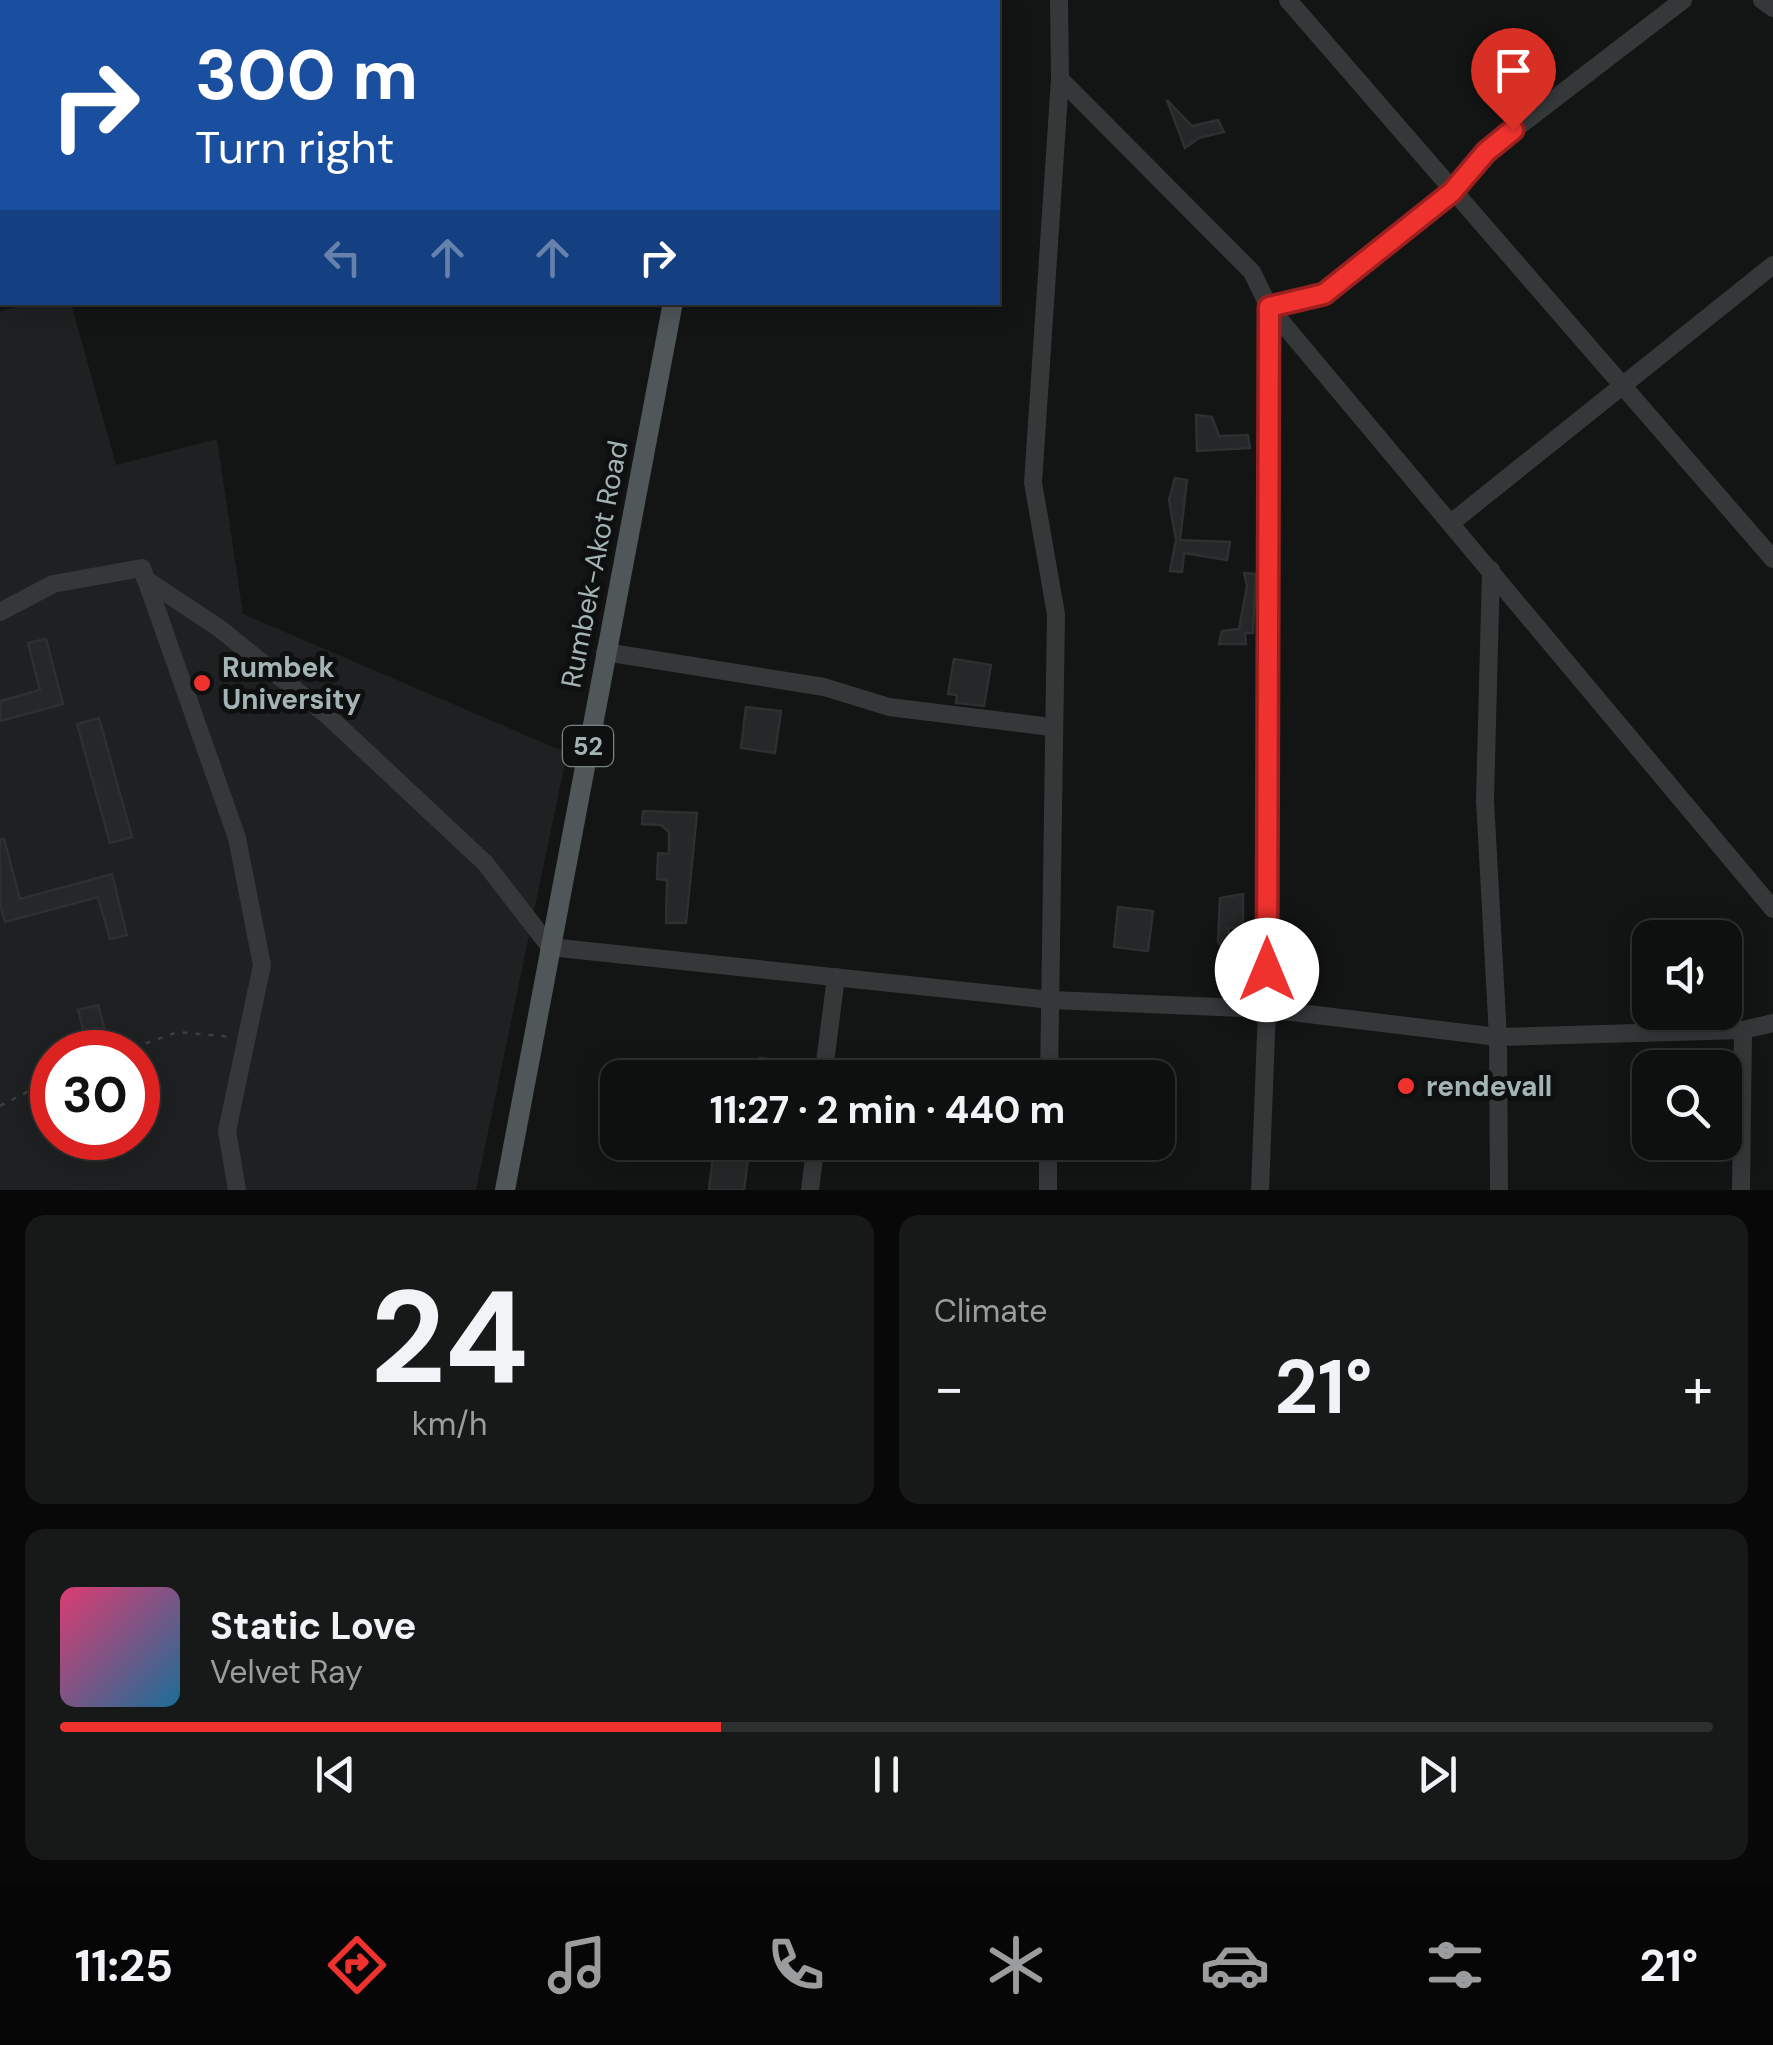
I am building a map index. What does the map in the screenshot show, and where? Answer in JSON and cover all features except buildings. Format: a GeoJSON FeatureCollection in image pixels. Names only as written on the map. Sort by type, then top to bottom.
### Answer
{"type":"FeatureCollection","features":[{"type":"Feature","properties":{"kind":"main road","name":"Rumbek-Akot Road"},"geometry":{"type":"LineString","coordinates":[[505,1190],[672,305]]}},
{"type":"Feature","properties":{"kind":"street"},"geometry":{"type":"LineString","coordinates":[[1050,1060],[1051,727],[1056,614],[1033,483],[1060,79],[1058,0]]}},
{"type":"Feature","properties":{"kind":"street"},"geometry":{"type":"LineString","coordinates":[[1288,0],[1773,560]]}},
{"type":"Feature","properties":{"kind":"street"},"geometry":{"type":"LineString","coordinates":[[1269,307],[1324,294],[1452,192],[1486,152],[1683,0]]}},
{"type":"Feature","properties":{"kind":"street"},"geometry":{"type":"LineString","coordinates":[[1762,0],[1773,8]]}},
{"type":"Feature","properties":{"kind":"street"},"geometry":{"type":"LineString","coordinates":[[1060,79],[1252,272],[1269,307],[1773,908]]}},
{"type":"Feature","properties":{"kind":"street"},"geometry":{"type":"LineString","coordinates":[[1450,522],[1773,265]]}},
{"type":"Feature","properties":{"kind":"street"},"geometry":{"type":"LineString","coordinates":[[1260,1190],[1267,1010],[1269,307]]}},
{"type":"Feature","properties":{"kind":"street"},"geometry":{"type":"LineString","coordinates":[[0,612],[53,584],[142,568],[237,838],[262,964],[227,1131],[236,1190]]}},
{"type":"Feature","properties":{"kind":"street"},"geometry":{"type":"LineString","coordinates":[[1492,570],[1485,800],[1498,1037],[1499,1190]]}},
{"type":"Feature","properties":{"kind":"street"},"geometry":{"type":"LineString","coordinates":[[145,579],[219,628],[328,716],[485,862],[550,947],[1051,1000],[1267,1010],[1498,1037],[1743,1030],[1773,1023]]}},
{"type":"Feature","properties":{"kind":"street"},"geometry":{"type":"LineString","coordinates":[[606,652],[824,687],[889,707],[1051,727]]}},
{"type":"Feature","properties":{"kind":"street"},"geometry":{"type":"LineString","coordinates":[[826,1060],[836,978]]}},
{"type":"Feature","properties":{"kind":"street"},"geometry":{"type":"LineString","coordinates":[[1741,1190],[1743,1030]]}},
{"type":"Feature","properties":{"kind":"street"},"geometry":{"type":"LineString","coordinates":[[810,1190],[814,1160]]}},
{"type":"Feature","properties":{"kind":"street"},"geometry":{"type":"LineString","coordinates":[[1048,1160],[1048,1190]]}},
{"type":"Feature","properties":{"kind":"path"},"geometry":{"type":"LineString","coordinates":[[160,1038],[178,1032],[245,1038]]}},
{"type":"Feature","properties":{"kind":"path"},"geometry":{"type":"LineString","coordinates":[[0,1106],[30,1090]]}},
{"type":"Feature","properties":{"kind":"shaded area","name":"Rumbek University"},"geometry":{"type":"Polygon","coordinates":[[[25,305],[72,305],[116,465],[217,439],[243,614],[567,753],[476,1190],[0,1190],[0,311],[25,305]]]}},
{"type":"Feature","properties":{"kind":"place","name":"Rumbek University"},"geometry":{"type":"Point","coordinates":[202,683]}},
{"type":"Feature","properties":{"kind":"place","name":"rendevall"},"geometry":{"type":"Point","coordinates":[1406,1086]}},
{"type":"Feature","properties":{"kind":"route"},"geometry":{"type":"LineString","coordinates":[[1267,970],[1269,307],[1324,294],[1452,192],[1486,152],[1513,130]]}}]}
